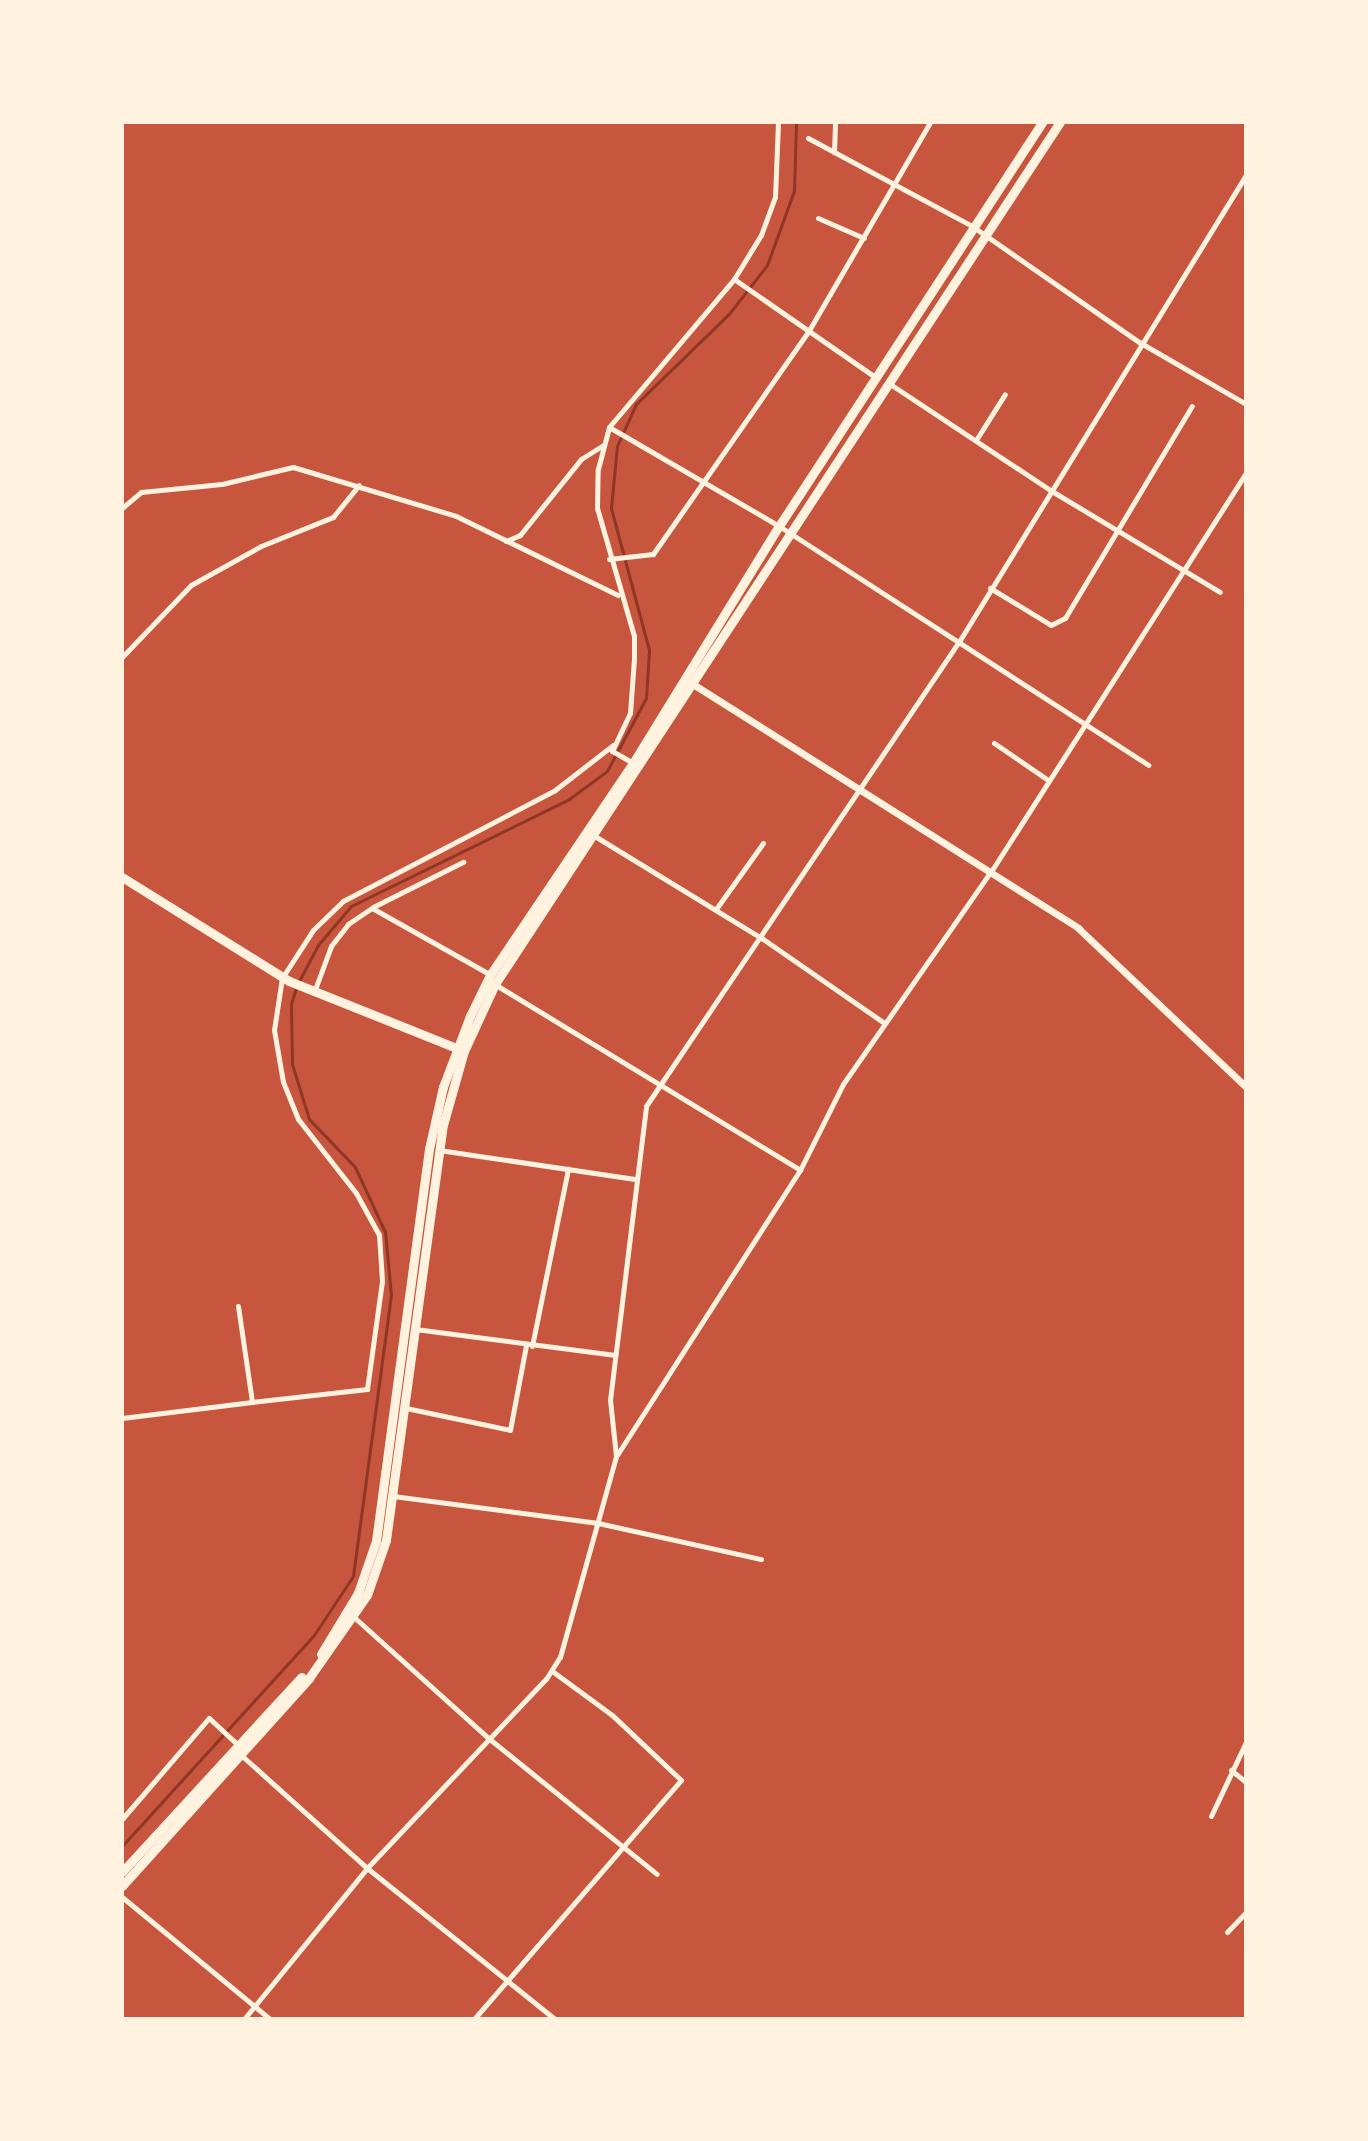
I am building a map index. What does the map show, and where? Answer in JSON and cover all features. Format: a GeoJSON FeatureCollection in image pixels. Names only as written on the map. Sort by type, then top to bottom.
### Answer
{"type":"FeatureCollection","features":[{"type":"Feature","properties":{"kind":"main road"},"geometry":{"type":"LineString","coordinates":[[122,1872],[239,1749],[355,1618],[378,1570],[393,1496],[439,1150],[460,1050],[495,984],[593,835],[779,526],[1042,122]]}},
{"type":"Feature","properties":{"kind":"main road"},"geometry":{"type":"LineString","coordinates":[[122,1886],[326,1647],[368,1569],[397,1412],[431,1139],[460,1050],[490,975],[630,762],[789,535],[1060,122]]}},
{"type":"Feature","properties":{"kind":"main road"},"geometry":{"type":"LineString","coordinates":[[122,877],[286,980],[460,1050]]}},
{"type":"Feature","properties":{"kind":"street"},"geometry":{"type":"LineString","coordinates":[[122,1418],[367,1389],[382,1281],[379,1235],[356,1193],[298,1119],[283,1082],[274,1030],[286,980],[313,930],[343,901],[555,790],[614,749],[630,713],[634,636],[619,595],[596,499],[603,446],[609,427],[736,281],[761,235],[775,197],[778,122]]}},
{"type":"Feature","properties":{"kind":"street"},"geometry":{"type":"LineString","coordinates":[[834,152],[835,122]]}},
{"type":"Feature","properties":{"kind":"street"},"geometry":{"type":"LineString","coordinates":[[612,558],[653,554],[808,332],[930,122]]}},
{"type":"Feature","properties":{"kind":"street"},"geometry":{"type":"LineString","coordinates":[[808,138],[893,187],[972,226],[1139,342],[1246,404]]}},
{"type":"Feature","properties":{"kind":"street"},"geometry":{"type":"LineString","coordinates":[[616,1456],[610,1400],[643,1113],[763,939],[859,784],[960,640],[1139,342],[1246,175]]}},
{"type":"Feature","properties":{"kind":"street"},"geometry":{"type":"LineString","coordinates":[[818,218],[864,238]]}},
{"type":"Feature","properties":{"kind":"street"},"geometry":{"type":"LineString","coordinates":[[736,281],[875,377]]}},
{"type":"Feature","properties":{"kind":"street"},"geometry":{"type":"LineString","coordinates":[[889,384],[1050,490],[1220,592]]}},
{"type":"Feature","properties":{"kind":"street"},"geometry":{"type":"LineString","coordinates":[[976,440],[1005,394]]}},
{"type":"Feature","properties":{"kind":"street"},"geometry":{"type":"LineString","coordinates":[[990,588],[1044,622],[1058,623],[1121,531],[1192,406]]}},
{"type":"Feature","properties":{"kind":"street"},"geometry":{"type":"LineString","coordinates":[[609,427],[628,435],[779,526],[960,640],[1148,765]]}},
{"type":"Feature","properties":{"kind":"street"},"geometry":{"type":"LineString","coordinates":[[506,541],[520,535],[581,459],[603,446]]}},
{"type":"Feature","properties":{"kind":"street"},"geometry":{"type":"LineString","coordinates":[[122,508],[141,492],[222,484],[287,466],[456,516],[619,595]]}},
{"type":"Feature","properties":{"kind":"street"},"geometry":{"type":"LineString","coordinates":[[244,2019],[367,1868],[552,1671],[616,1456],[800,1170],[843,1084],[883,1022],[992,870],[1246,473]]}},
{"type":"Feature","properties":{"kind":"street"},"geometry":{"type":"LineString","coordinates":[[122,657],[191,585],[261,546],[333,517],[359,485]]}},
{"type":"Feature","properties":{"kind":"street"},"geometry":{"type":"LineString","coordinates":[[688,681],[859,784],[1078,928],[1126,969],[1246,1087]]}},
{"type":"Feature","properties":{"kind":"street"},"geometry":{"type":"LineString","coordinates":[[994,743],[1048,780]]}},
{"type":"Feature","properties":{"kind":"street"},"geometry":{"type":"LineString","coordinates":[[614,749],[630,762]]}},
{"type":"Feature","properties":{"kind":"street"},"geometry":{"type":"LineString","coordinates":[[593,835],[763,939],[883,1022]]}},
{"type":"Feature","properties":{"kind":"street"},"geometry":{"type":"LineString","coordinates":[[716,909],[763,843]]}},
{"type":"Feature","properties":{"kind":"street"},"geometry":{"type":"LineString","coordinates":[[311,990],[331,946],[348,924],[372,908],[463,862]]}},
{"type":"Feature","properties":{"kind":"street"},"geometry":{"type":"LineString","coordinates":[[372,908],[490,975]]}},
{"type":"Feature","properties":{"kind":"street"},"geometry":{"type":"LineString","coordinates":[[495,984],[663,1082],[800,1170]]}},
{"type":"Feature","properties":{"kind":"street"},"geometry":{"type":"LineString","coordinates":[[439,1150],[635,1179]]}},
{"type":"Feature","properties":{"kind":"street"},"geometry":{"type":"LineString","coordinates":[[406,1408],[510,1430],[568,1169]]}},
{"type":"Feature","properties":{"kind":"street"},"geometry":{"type":"LineString","coordinates":[[238,1306],[252,1402]]}},
{"type":"Feature","properties":{"kind":"street"},"geometry":{"type":"LineString","coordinates":[[415,1329],[615,1355]]}},
{"type":"Feature","properties":{"kind":"street"},"geometry":{"type":"LineString","coordinates":[[393,1496],[598,1523],[761,1559]]}},
{"type":"Feature","properties":{"kind":"street"},"geometry":{"type":"LineString","coordinates":[[355,1618],[487,1737],[657,1874]]}},
{"type":"Feature","properties":{"kind":"street"},"geometry":{"type":"LineString","coordinates":[[474,2019],[621,1844],[681,1780],[612,1715],[552,1671]]}},
{"type":"Feature","properties":{"kind":"street"},"geometry":{"type":"LineString","coordinates":[[122,1819],[209,1718],[367,1868],[555,2019]]}},
{"type":"Feature","properties":{"kind":"street"},"geometry":{"type":"LineString","coordinates":[[1211,1816],[1246,1742]]}},
{"type":"Feature","properties":{"kind":"street"},"geometry":{"type":"LineString","coordinates":[[1231,1770],[1246,1782]]}},
{"type":"Feature","properties":{"kind":"street"},"geometry":{"type":"LineString","coordinates":[[122,1897],[270,2019]]}},
{"type":"Feature","properties":{"kind":"street"},"geometry":{"type":"LineString","coordinates":[[1227,1932],[1246,1912]]}},
{"type":"Feature","properties":{"kind":"waterway"},"geometry":{"type":"LineString","coordinates":[[299,981],[318,945],[351,906],[569,799],[607,771],[646,698],[649,650],[611,508],[617,446],[636,404],[728,315],[767,265],[794,191],[796,122]]}},
{"type":"Feature","properties":{"kind":"waterway"},"geometry":{"type":"LineString","coordinates":[[122,1846],[314,1635],[353,1576],[391,1295],[385,1232],[355,1167],[309,1119],[292,1064],[291,1004],[296,988]]}}]}
